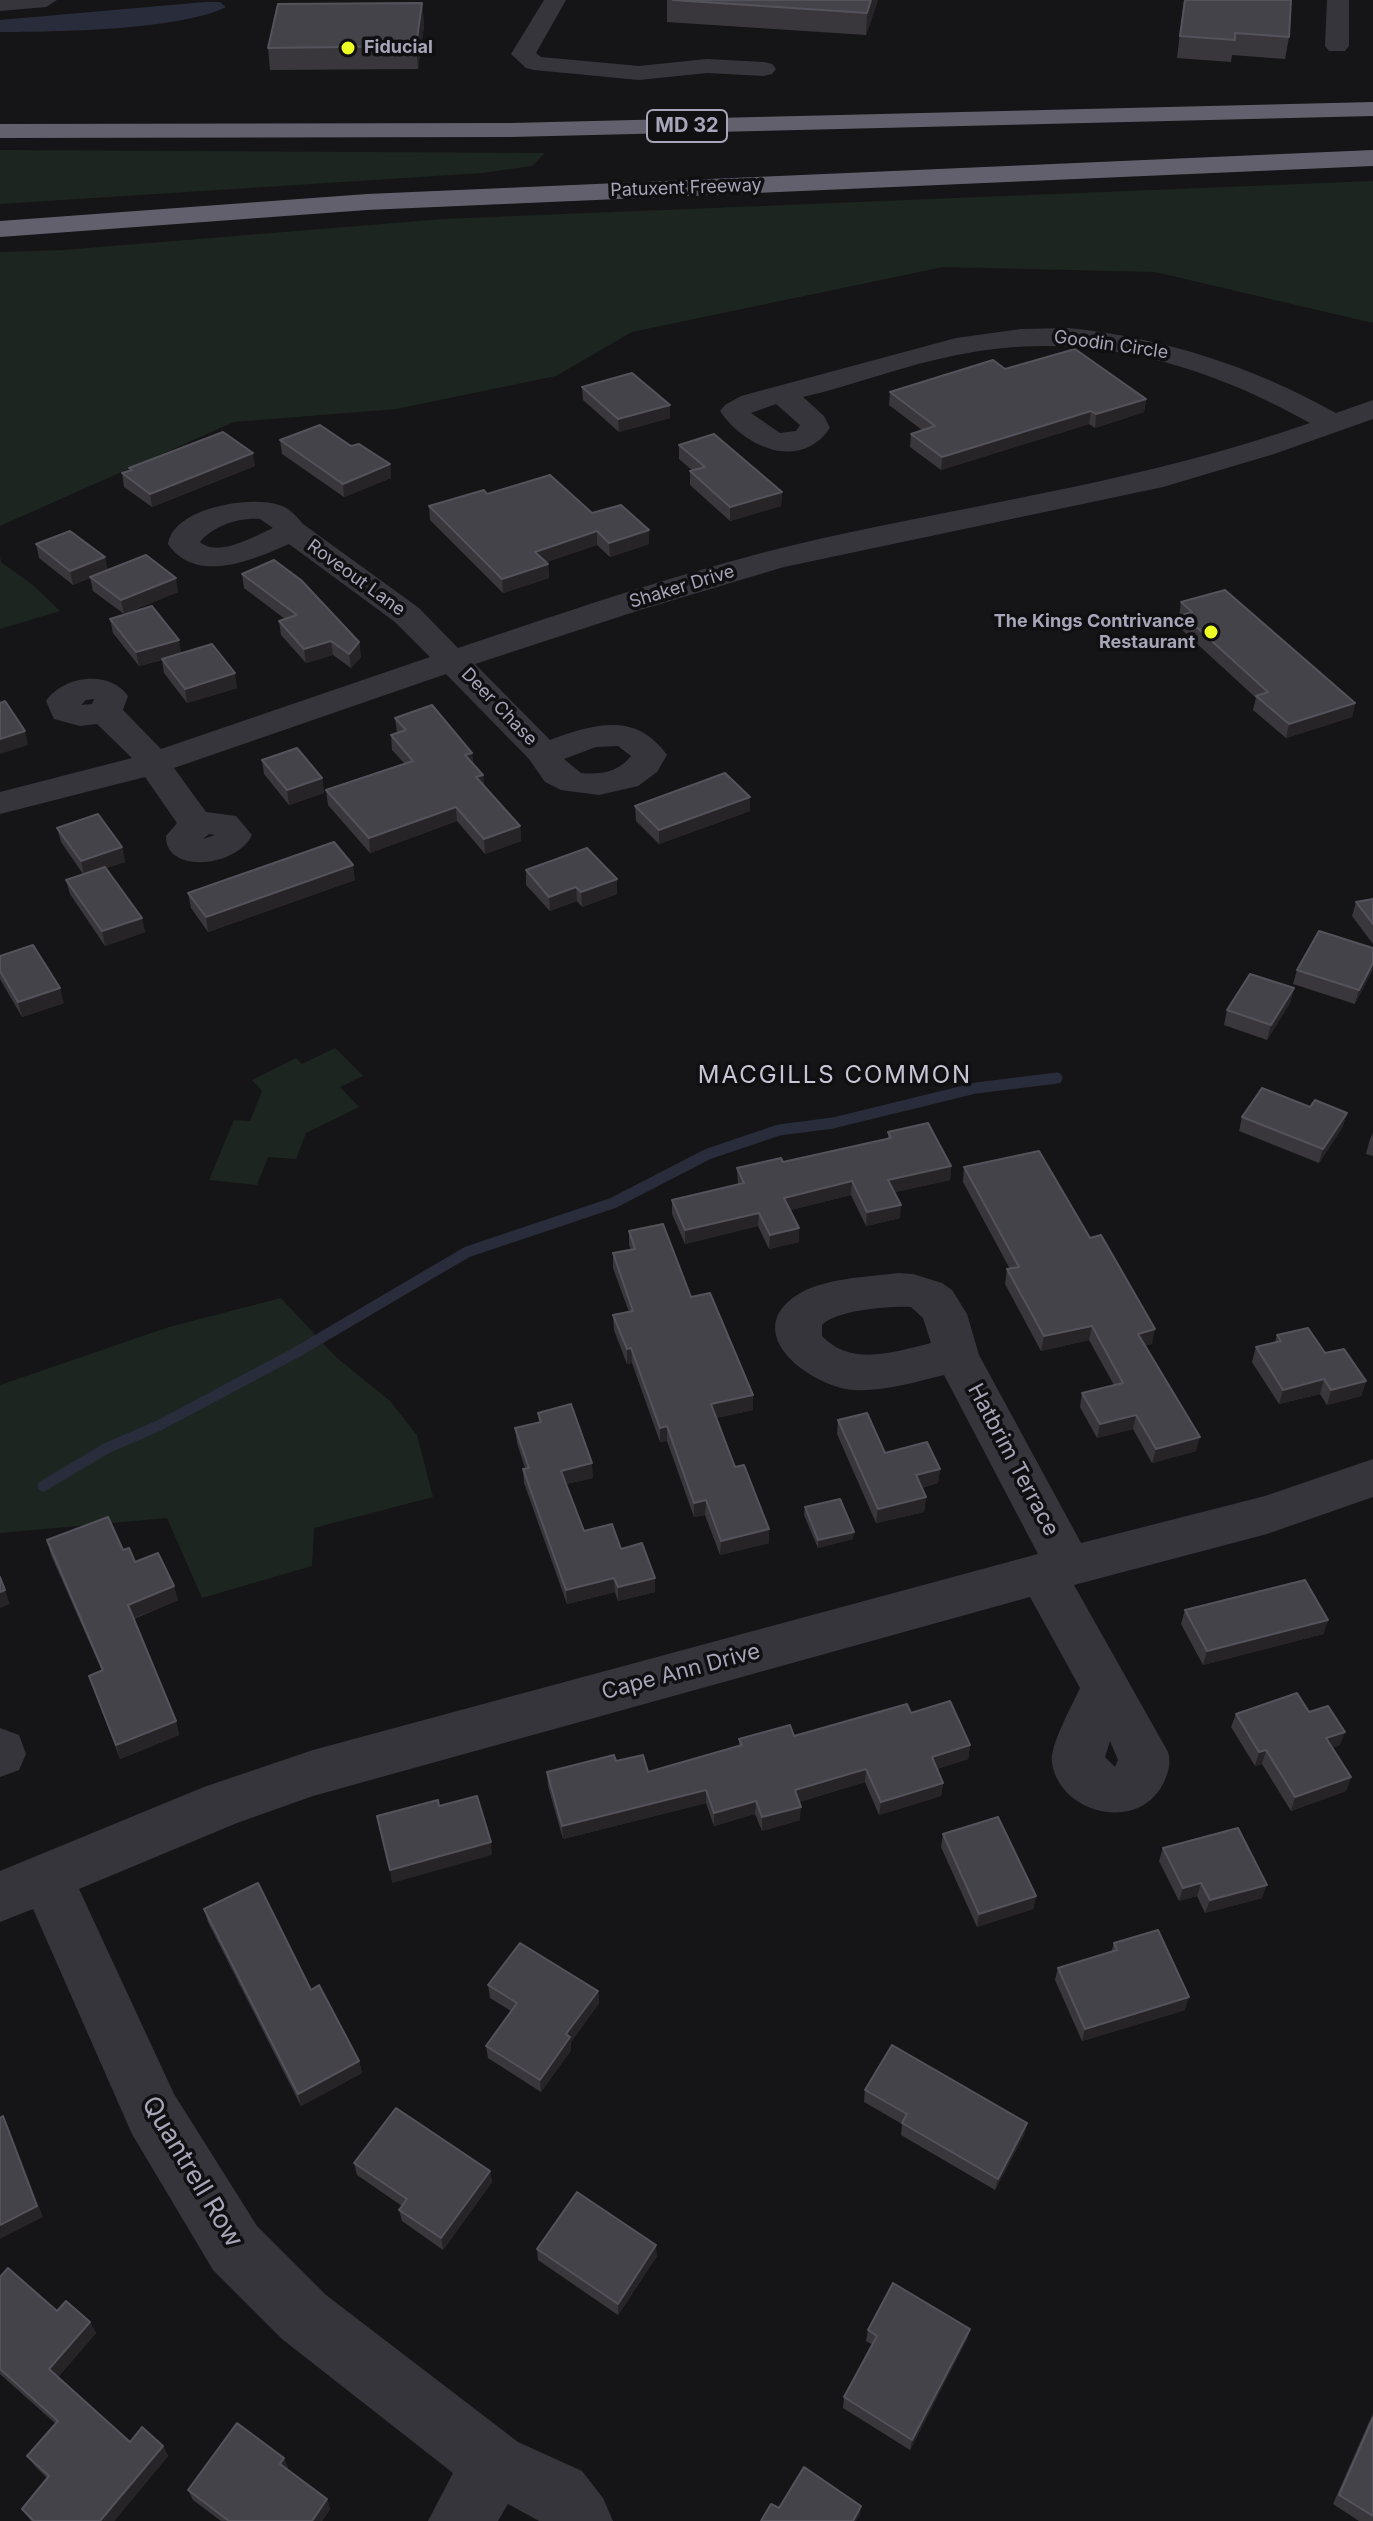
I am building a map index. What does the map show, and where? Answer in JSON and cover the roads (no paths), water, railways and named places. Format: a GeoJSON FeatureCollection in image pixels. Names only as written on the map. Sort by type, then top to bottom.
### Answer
{"type":"FeatureCollection","features":[{"type":"Feature","properties":{"kind":"highway","name":"MD 32"},"geometry":{"type":"LineString","coordinates":[[0,131],[527,130],[1373,109]]}},
{"type":"Feature","properties":{"kind":"highway","name":"Patuxent Freeway"},"geometry":{"type":"LineString","coordinates":[[0,229],[367,202],[1373,158]]}},
{"type":"Feature","properties":{"kind":"street"},"geometry":{"type":"LineString","coordinates":[[0,4],[46,0]]}},
{"type":"Feature","properties":{"kind":"street"},"geometry":{"type":"LineString","coordinates":[[555,0],[523,54],[534,63],[639,73],[707,66],[764,69]]}},
{"type":"Feature","properties":{"kind":"street"},"geometry":{"type":"LineString","coordinates":[[1337,46],[1338,0]]}},
{"type":"Feature","properties":{"kind":"street","name":"Goodin Circle"},"geometry":{"type":"LineString","coordinates":[[784,396],[936,351],[1007,338],[1050,335],[1127,343],[1198,359],[1264,386],[1334,424]]}},
{"type":"Feature","properties":{"kind":"street","name":"Shaker Drive"},"geometry":{"type":"LineString","coordinates":[[0,803],[81,785],[154,763],[663,592],[795,554],[1151,481],[1213,464],[1373,409]]}},
{"type":"Feature","properties":{"kind":"street","name":"Roveout Lane"},"geometry":{"type":"LineString","coordinates":[[292,531],[384,595],[454,661]]}},
{"type":"Feature","properties":{"kind":"street","name":"Deer Chase"},"geometry":{"type":"LineString","coordinates":[[454,661],[544,754]]}},
{"type":"Feature","properties":{"kind":"street"},"geometry":{"type":"LineString","coordinates":[[104,711],[141,746],[197,825]]}},
{"type":"Feature","properties":{"kind":"street","name":"Hatbrim Terrace"},"geometry":{"type":"LineString","coordinates":[[956,1355],[1056,1569],[1106,1687]]}},
{"type":"Feature","properties":{"kind":"street","name":"Cape Ann Drive"},"geometry":{"type":"LineString","coordinates":[[23,1887],[223,1804],[313,1773],[1056,1569],[1267,1515],[1373,1478]]}},
{"type":"Feature","properties":{"kind":"street","name":"Quantrell Row"},"geometry":{"type":"LineString","coordinates":[[23,1887],[153,2114],[235,2248],[304,2317],[495,2465],[559,2494],[577,2513],[580,2521]]}},
{"type":"Feature","properties":{"kind":"street"},"geometry":{"type":"LineString","coordinates":[[461,2521],[495,2465]]}},
{"type":"Feature","properties":{"kind":"water"},"geometry":{"type":"Polygon","coordinates":[[[220,2],[226,7],[206,15],[149,25],[0,32],[0,20],[220,2]]]}},
{"type":"Feature","properties":{"kind":"waterway"},"geometry":{"type":"LineString","coordinates":[[43,1486],[107,1448],[158,1426],[297,1352],[467,1252],[613,1203],[708,1154],[779,1130],[833,1123],[976,1088],[1057,1078]]}},
{"type":"Feature","properties":{"kind":"place","name":"Fiducial"},"geometry":{"type":"Point","coordinates":[348,48]}},
{"type":"Feature","properties":{"kind":"place","name":"The Kings Contrivance Restaurant"},"geometry":{"type":"Point","coordinates":[1211,632]}},
{"type":"Feature","properties":{"kind":"district","name":"MACGILLS COMMON"},"geometry":{"type":"Point","coordinates":[835,1076]}}]}
